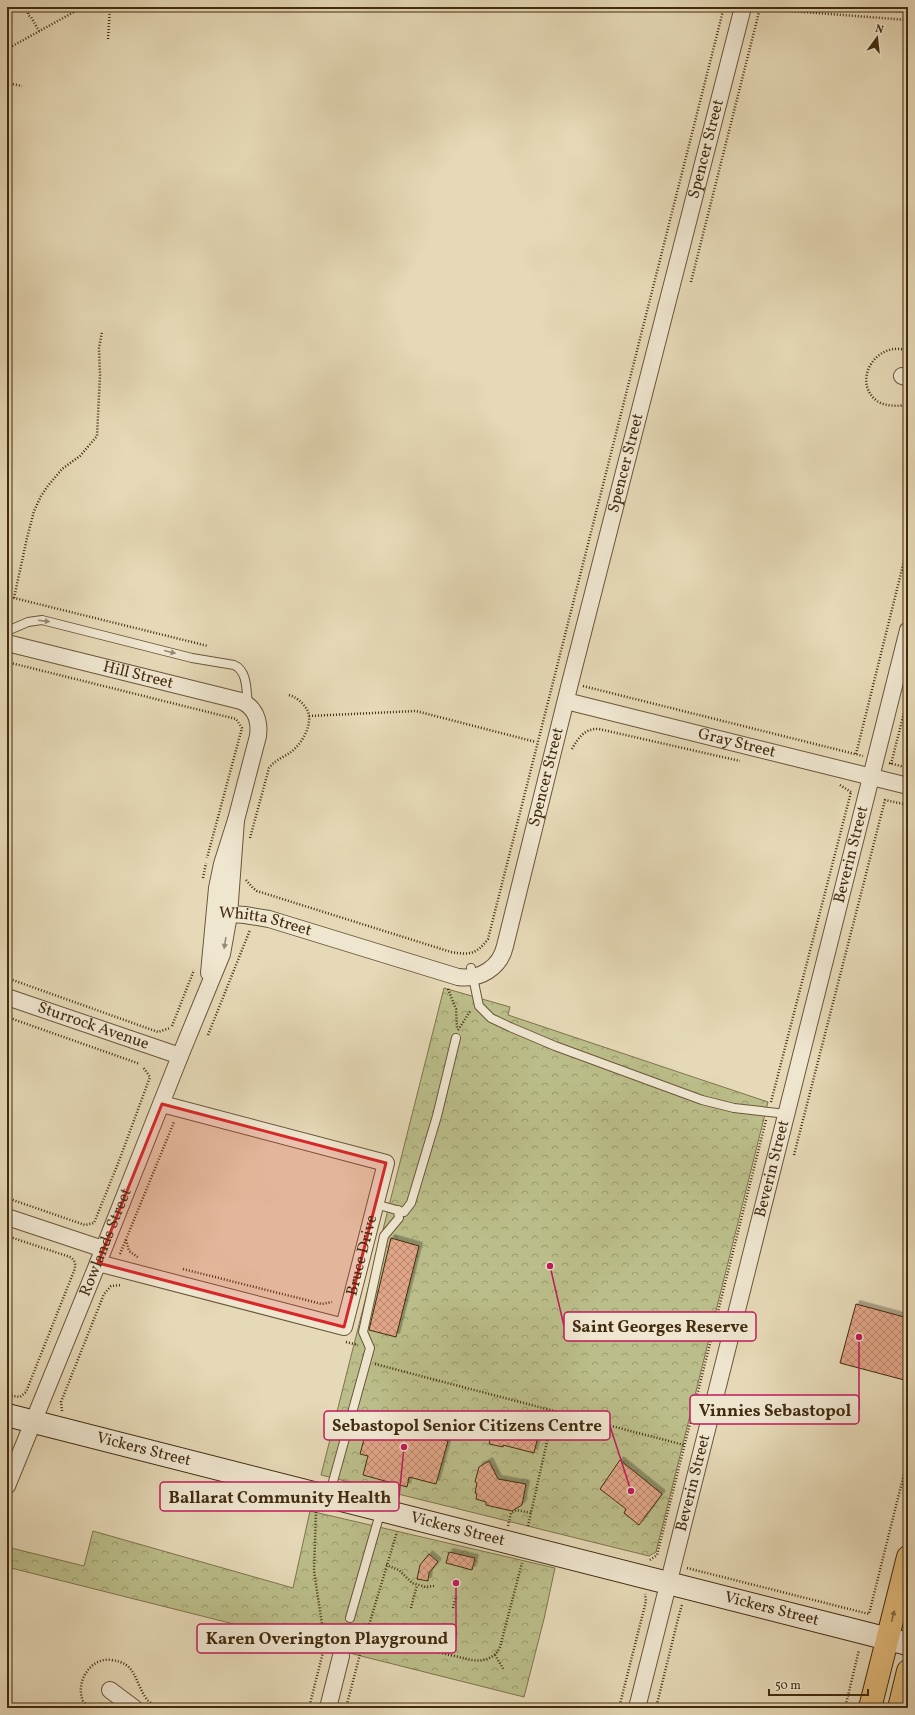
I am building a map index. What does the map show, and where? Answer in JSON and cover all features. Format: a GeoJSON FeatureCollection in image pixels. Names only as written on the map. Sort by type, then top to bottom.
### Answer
{"type":"FeatureCollection","features":[{"type":"Feature","properties":{"kind":"highway"},"geometry":{"type":"LineString","coordinates":[[870,1708],[898,1641],[908,1557]]}},
{"type":"Feature","properties":{"kind":"highway"},"geometry":{"type":"LineString","coordinates":[[899,1708],[908,1670]]}},
{"type":"Feature","properties":{"kind":"street","name":"Spencer Street"},"geometry":{"type":"LineString","coordinates":[[492,962],[503,943],[512,919],[570,683],[743,7]]}},
{"type":"Feature","properties":{"kind":"street","name":"Beverin Street"},"geometry":{"type":"LineString","coordinates":[[638,1708],[908,630]]}},
{"type":"Feature","properties":{"kind":"street","name":"Hill Street"},"geometry":{"type":"LineString","coordinates":[[7,643],[248,704]]}},
{"type":"Feature","properties":{"kind":"street","name":"Gray Street"},"geometry":{"type":"LineString","coordinates":[[566,701],[908,786]]}},
{"type":"Feature","properties":{"kind":"street","name":"Rowlands Street"},"geometry":{"type":"LineString","coordinates":[[7,1486],[222,954],[225,910],[236,820],[262,723],[248,704]]}},
{"type":"Feature","properties":{"kind":"street","name":"Whitta Street"},"geometry":{"type":"LineString","coordinates":[[225,910],[279,912],[472,972]]}},
{"type":"Feature","properties":{"kind":"street","name":"Whitta Street"},"geometry":{"type":"LineString","coordinates":[[225,910],[276,921],[449,975],[462,977],[492,962]]}},
{"type":"Feature","properties":{"kind":"street","name":"Sturrock Avenue"},"geometry":{"type":"LineString","coordinates":[[7,996],[180,1056]]}},
{"type":"Feature","properties":{"kind":"street","name":"Bruce Drive"},"geometry":{"type":"LineString","coordinates":[[7,1217],[101,1256],[115,1268],[344,1327],[386,1163],[162,1104]]}},
{"type":"Feature","properties":{"kind":"street","name":"Vickers Street"},"geometry":{"type":"LineString","coordinates":[[8,1424],[33,1422],[323,1503],[382,1510],[671,1574],[898,1641]]}},
{"type":"Feature","properties":{"kind":"street"},"geometry":{"type":"LineString","coordinates":[[328,1708],[339,1651]]}},
{"type":"Feature","properties":{"kind":"street"},"geometry":{"type":"LineString","coordinates":[[110,1690],[134,1708]]}},
{"type":"Feature","properties":{"kind":"lane"},"geometry":{"type":"LineString","coordinates":[[7,631],[28,622],[42,620],[192,658],[234,665],[240,668],[244,675],[248,704]]}},
{"type":"Feature","properties":{"kind":"lane"},"geometry":{"type":"LineString","coordinates":[[472,972],[477,1001],[482,1011],[491,1018],[530,1036],[702,1100],[734,1108],[787,1114]]}},
{"type":"Feature","properties":{"kind":"lane"},"geometry":{"type":"LineString","coordinates":[[375,1204],[404,1212],[411,1203],[436,1116],[456,1038]]}},
{"type":"Feature","properties":{"kind":"lane"},"geometry":{"type":"LineString","coordinates":[[323,1503],[370,1348],[363,1332],[384,1236],[399,1218],[398,1210]]}},
{"type":"Feature","properties":{"kind":"lane"},"geometry":{"type":"LineString","coordinates":[[350,1618],[382,1510]]}},
{"type":"Feature","properties":{"kind":"path"},"geometry":{"type":"LineString","coordinates":[[28,7],[28,15],[40,31]]}},
{"type":"Feature","properties":{"kind":"path"},"geometry":{"type":"LineString","coordinates":[[7,49],[83,7]]}},
{"type":"Feature","properties":{"kind":"path"},"geometry":{"type":"LineString","coordinates":[[108,39],[110,7]]}},
{"type":"Feature","properties":{"kind":"path"},"geometry":{"type":"LineString","coordinates":[[230,875],[264,893],[451,952],[465,954],[476,952],[488,939],[724,7]]}},
{"type":"Feature","properties":{"kind":"path"},"geometry":{"type":"LineString","coordinates":[[777,10],[784,7]]}},
{"type":"Feature","properties":{"kind":"path"},"geometry":{"type":"LineString","coordinates":[[840,7],[908,12]]}},
{"type":"Feature","properties":{"kind":"path"},"geometry":{"type":"LineString","coordinates":[[691,282],[760,8],[908,20]]}},
{"type":"Feature","properties":{"kind":"path"},"geometry":{"type":"LineString","coordinates":[[7,83],[22,86]]}},
{"type":"Feature","properties":{"kind":"path"},"geometry":{"type":"LineString","coordinates":[[14,598],[25,543],[34,511],[41,496],[62,470],[84,452],[97,436],[100,375],[99,348],[102,332]]}},
{"type":"Feature","properties":{"kind":"path"},"geometry":{"type":"LineString","coordinates":[[908,350],[890,349],[880,354],[868,367],[866,381],[869,390],[877,401],[888,405],[908,405]]}},
{"type":"Feature","properties":{"kind":"path"},"geometry":{"type":"LineString","coordinates":[[570,683],[856,754],[908,545]]}},
{"type":"Feature","properties":{"kind":"path"},"geometry":{"type":"LineString","coordinates":[[7,601],[9,597],[14,598],[208,646]]}},
{"type":"Feature","properties":{"kind":"path"},"geometry":{"type":"LineString","coordinates":[[7,662],[236,719],[242,728],[204,870],[202,884]]}},
{"type":"Feature","properties":{"kind":"path"},"geometry":{"type":"LineString","coordinates":[[250,839],[269,768],[274,762],[298,746],[304,735],[309,716],[307,710],[300,702],[289,695]]}},
{"type":"Feature","properties":{"kind":"path"},"geometry":{"type":"LineString","coordinates":[[908,697],[891,764],[908,768]]}},
{"type":"Feature","properties":{"kind":"path"},"geometry":{"type":"LineString","coordinates":[[309,716],[416,711],[537,742]]}},
{"type":"Feature","properties":{"kind":"path"},"geometry":{"type":"LineString","coordinates":[[572,749],[578,738],[592,729],[599,729],[747,762]]}},
{"type":"Feature","properties":{"kind":"path"},"geometry":{"type":"LineString","coordinates":[[838,783],[851,792],[794,1010],[657,1556],[652,1559],[671,1574],[869,1614],[908,1458]]}},
{"type":"Feature","properties":{"kind":"path"},"geometry":{"type":"LineString","coordinates":[[794,1155],[885,800],[908,805]]}},
{"type":"Feature","properties":{"kind":"path"},"geometry":{"type":"LineString","coordinates":[[208,1035],[250,929]]}},
{"type":"Feature","properties":{"kind":"path"},"geometry":{"type":"LineString","coordinates":[[7,978],[158,1032],[171,1027],[194,970],[195,963]]}},
{"type":"Feature","properties":{"kind":"path"},"geometry":{"type":"LineString","coordinates":[[449,975],[446,985],[456,1009],[457,1032],[477,1001]]}},
{"type":"Feature","properties":{"kind":"path"},"geometry":{"type":"LineString","coordinates":[[7,1018],[140,1064]]}},
{"type":"Feature","properties":{"kind":"path"},"geometry":{"type":"LineString","coordinates":[[7,1198],[85,1225],[94,1223],[150,1077],[144,1067]]}},
{"type":"Feature","properties":{"kind":"path"},"geometry":{"type":"LineString","coordinates":[[66,1413],[61,1408],[61,1402],[108,1289],[108,1282],[179,1108]]}},
{"type":"Feature","properties":{"kind":"path"},"geometry":{"type":"LineString","coordinates":[[7,1236],[70,1257],[74,1260],[76,1265],[26,1392],[20,1397],[7,1395]]}},
{"type":"Feature","properties":{"kind":"path"},"geometry":{"type":"LineString","coordinates":[[126,1240],[130,1253],[140,1258]]}},
{"type":"Feature","properties":{"kind":"path"},"geometry":{"type":"LineString","coordinates":[[178,1267],[322,1304],[332,1302]]}},
{"type":"Feature","properties":{"kind":"path"},"geometry":{"type":"LineString","coordinates":[[366,1362],[684,1445]]}},
{"type":"Feature","properties":{"kind":"path"},"geometry":{"type":"LineString","coordinates":[[7,1439],[8,1424]]}},
{"type":"Feature","properties":{"kind":"path"},"geometry":{"type":"LineString","coordinates":[[528,1526],[548,1437]]}},
{"type":"Feature","properties":{"kind":"path"},"geometry":{"type":"LineString","coordinates":[[309,1708],[325,1644],[314,1570],[323,1503]]}},
{"type":"Feature","properties":{"kind":"path"},"geometry":{"type":"LineString","coordinates":[[507,1528],[511,1512],[517,1510],[531,1513]]}},
{"type":"Feature","properties":{"kind":"path"},"geometry":{"type":"LineString","coordinates":[[346,1708],[364,1640],[397,1529]]}},
{"type":"Feature","properties":{"kind":"path"},"geometry":{"type":"LineString","coordinates":[[322,1629],[364,1640],[389,1641],[477,1661],[486,1659],[495,1655],[500,1647],[523,1559]]}},
{"type":"Feature","properties":{"kind":"path"},"geometry":{"type":"LineString","coordinates":[[386,1565],[399,1570],[409,1581],[418,1585],[434,1586]]}},
{"type":"Feature","properties":{"kind":"path"},"geometry":{"type":"LineString","coordinates":[[411,1608],[418,1585]]}},
{"type":"Feature","properties":{"kind":"path"},"geometry":{"type":"LineString","coordinates":[[619,1708],[646,1601],[645,1589]]}},
{"type":"Feature","properties":{"kind":"path"},"geometry":{"type":"LineString","coordinates":[[453,1608],[456,1596]]}},
{"type":"Feature","properties":{"kind":"path"},"geometry":{"type":"LineString","coordinates":[[656,1708],[682,1605],[686,1606]]}},
{"type":"Feature","properties":{"kind":"path"},"geometry":{"type":"LineString","coordinates":[[339,1651],[341,1633],[345,1618],[350,1618]]}},
{"type":"Feature","properties":{"kind":"path"},"geometry":{"type":"LineString","coordinates":[[845,1708],[860,1650]]}},
{"type":"Feature","properties":{"kind":"path"},"geometry":{"type":"LineString","coordinates":[[495,1655],[504,1670]]}},
{"type":"Feature","properties":{"kind":"path"},"geometry":{"type":"LineString","coordinates":[[89,1708],[83,1700],[81,1690],[85,1672],[97,1662],[109,1659],[124,1663],[135,1673],[146,1698],[152,1704],[161,1708]]}},
{"type":"Feature","properties":{"kind":"highlighted area"},"geometry":{"type":"Polygon","coordinates":[[[162,1104],[386,1163],[344,1327],[98,1263],[162,1104]]]}},
{"type":"Feature","properties":{"kind":"green space"},"geometry":{"type":"Polygon","coordinates":[[[444,988],[510,1007],[508,1015],[768,1102],[656,1552],[649,1556],[321,1475],[444,988]]]}},
{"type":"Feature","properties":{"kind":"green space"},"geometry":{"type":"Polygon","coordinates":[[[310,1511],[555,1568],[544,1619],[524,1697],[7,1567],[7,1547],[84,1566],[93,1531],[293,1588],[310,1511]]]}},
{"type":"Feature","properties":{"kind":"building"},"geometry":{"type":"Polygon","coordinates":[[[391,1238],[419,1246],[396,1337],[369,1330],[391,1238]]]}},
{"type":"Feature","properties":{"kind":"building"},"geometry":{"type":"Polygon","coordinates":[[[856,1304],[908,1318],[908,1381],[840,1363],[856,1304]]]}},
{"type":"Feature","properties":{"kind":"building"},"geometry":{"type":"Polygon","coordinates":[[[371,1414],[381,1417],[379,1424],[448,1441],[436,1484],[409,1477],[407,1487],[363,1475],[368,1456],[360,1454],[371,1414]]]}},
{"type":"Feature","properties":{"kind":"building"},"geometry":{"type":"Polygon","coordinates":[[[492,1431],[518,1437],[519,1432],[538,1436],[534,1453],[503,1445],[503,1447],[489,1444],[492,1431]]]}},
{"type":"Feature","properties":{"kind":"building"},"geometry":{"type":"Polygon","coordinates":[[[620,1460],[662,1494],[639,1525],[624,1513],[626,1509],[600,1489],[620,1460]]]}},
{"type":"Feature","properties":{"kind":"building"},"geometry":{"type":"Polygon","coordinates":[[[489,1461],[498,1479],[526,1484],[522,1505],[512,1511],[486,1505],[486,1502],[476,1499],[477,1494],[475,1493],[477,1483],[475,1482],[479,1467],[489,1461]]]}},
{"type":"Feature","properties":{"kind":"building"},"geometry":{"type":"Polygon","coordinates":[[[449,1552],[475,1558],[472,1570],[446,1563],[449,1552]]]}},
{"type":"Feature","properties":{"kind":"building"},"geometry":{"type":"Polygon","coordinates":[[[429,1554],[438,1562],[429,1573],[428,1581],[417,1579],[420,1565],[429,1554]]]}},
{"type":"Feature","properties":{"kind":"place","name":"Saint Georges Reserve"},"geometry":{"type":"Point","coordinates":[550,1266]}},
{"type":"Feature","properties":{"kind":"place","name":"Vinnies Sebastopol"},"geometry":{"type":"Point","coordinates":[859,1337]}},
{"type":"Feature","properties":{"kind":"place","name":"Ballarat Community Health"},"geometry":{"type":"Point","coordinates":[404,1447]}},
{"type":"Feature","properties":{"kind":"place","name":"Sebastopol Senior Citizens Centre"},"geometry":{"type":"Point","coordinates":[631,1491]}},
{"type":"Feature","properties":{"kind":"place","name":"Karen Overington Playground"},"geometry":{"type":"Point","coordinates":[456,1583]}}]}
